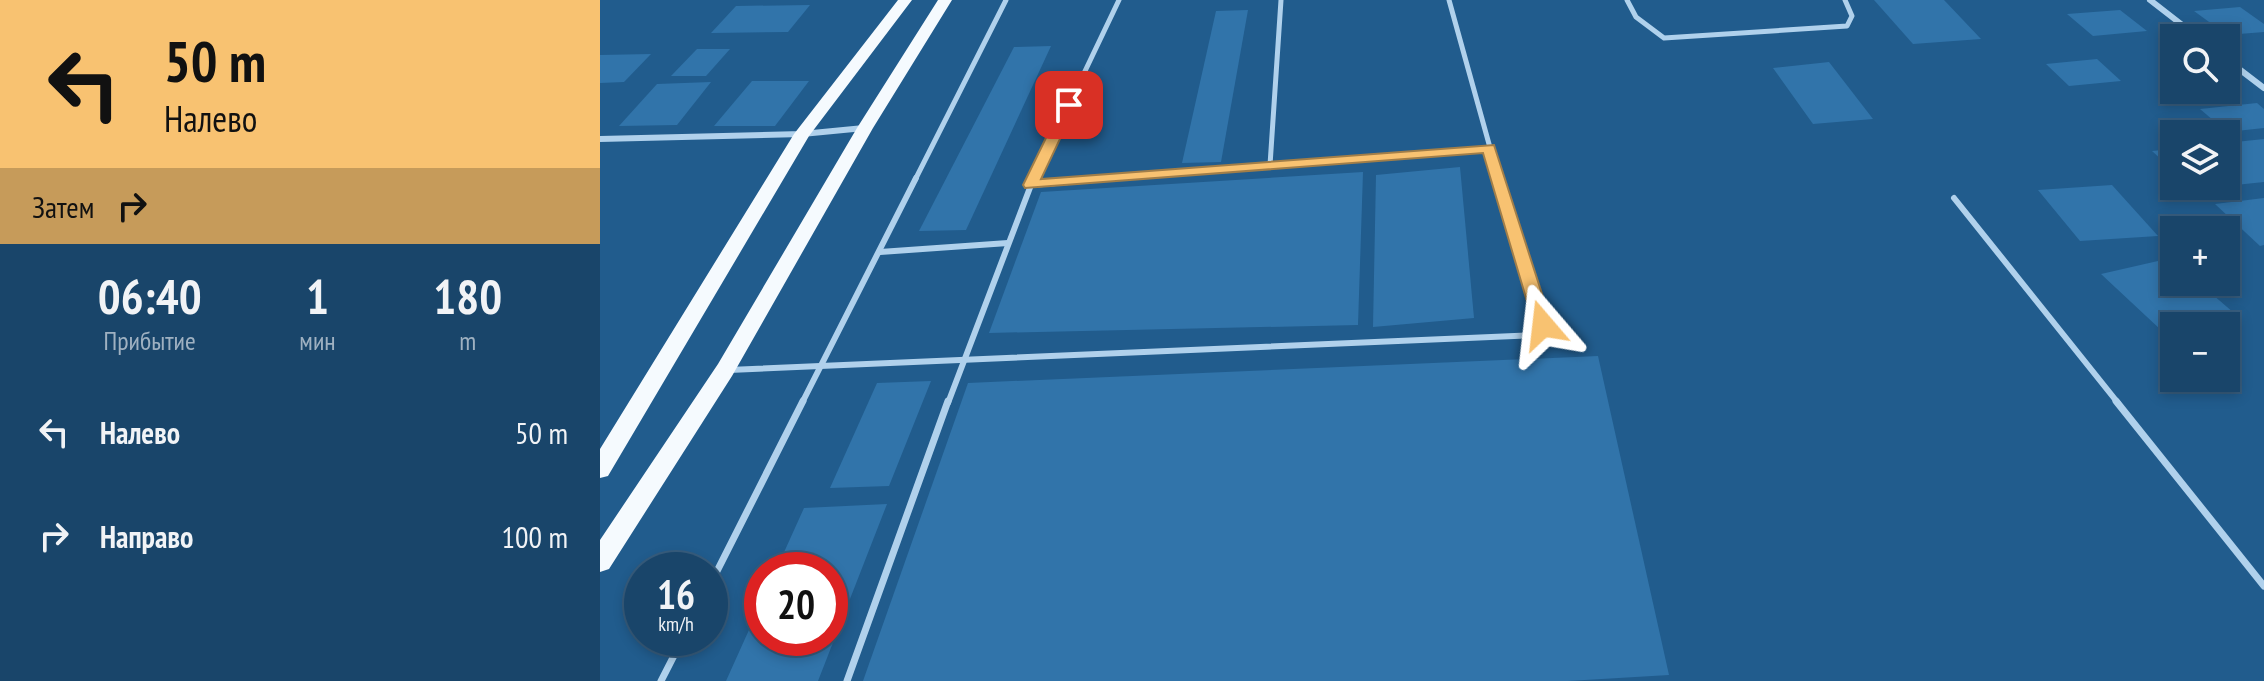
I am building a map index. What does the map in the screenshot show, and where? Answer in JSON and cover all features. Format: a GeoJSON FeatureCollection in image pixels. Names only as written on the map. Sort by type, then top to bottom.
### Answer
{"type":"FeatureCollection","features":[{"type":"Feature","properties":{"kind":"main road"},"geometry":{"type":"LineString","coordinates":[[600,469],[607,448],[802,134],[905,0]]}},
{"type":"Feature","properties":{"kind":"main road"},"geometry":{"type":"LineString","coordinates":[[600,561],[725,370],[865,128],[945,0]]}},
{"type":"Feature","properties":{"kind":"street"},"geometry":{"type":"LineString","coordinates":[[2150,0],[2181,24]]}},
{"type":"Feature","properties":{"kind":"street"},"geometry":{"type":"LineString","coordinates":[[2240,70],[2264,88]]}},
{"type":"Feature","properties":{"kind":"street"},"geometry":{"type":"LineString","coordinates":[[600,139],[802,134],[865,128]]}},
{"type":"Feature","properties":{"kind":"lane"},"geometry":{"type":"LineString","coordinates":[[727,552],[1006,0]]}},
{"type":"Feature","properties":{"kind":"lane"},"geometry":{"type":"LineString","coordinates":[[847,681],[964,358],[1031,185],[1119,0]]}},
{"type":"Feature","properties":{"kind":"lane"},"geometry":{"type":"LineString","coordinates":[[1270,165],[1281,0]]}},
{"type":"Feature","properties":{"kind":"lane"},"geometry":{"type":"LineString","coordinates":[[725,370],[1537,335],[1543,325],[1489,148],[1449,0]]}},
{"type":"Feature","properties":{"kind":"lane"},"geometry":{"type":"LineString","coordinates":[[1627,0],[1636,17],[1664,38],[1847,26],[1852,16],[1845,0]]}},
{"type":"Feature","properties":{"kind":"lane"},"geometry":{"type":"LineString","coordinates":[[1031,185],[1489,148]]}},
{"type":"Feature","properties":{"kind":"lane"},"geometry":{"type":"LineString","coordinates":[[1954,198],[2264,586]]}},
{"type":"Feature","properties":{"kind":"lane"},"geometry":{"type":"LineString","coordinates":[[880,252],[1008,243]]}},
{"type":"Feature","properties":{"kind":"lane"},"geometry":{"type":"LineString","coordinates":[[661,681],[674,656]]}},
{"type":"Feature","properties":{"kind":"building"},"geometry":{"type":"Polygon","coordinates":[[[1874,0],[1944,0],[1981,39],[1913,44],[1874,0]]]}},
{"type":"Feature","properties":{"kind":"building"},"geometry":{"type":"Polygon","coordinates":[[[810,5],[788,32],[711,33],[736,6],[810,5]]]}},
{"type":"Feature","properties":{"kind":"building"},"geometry":{"type":"Polygon","coordinates":[[[2240,7],[2264,24],[2264,32],[2240,34],[2240,24],[2212,24],[2194,11],[2240,7]]]}},
{"type":"Feature","properties":{"kind":"building"},"geometry":{"type":"Polygon","coordinates":[[[1248,10],[1221,162],[1182,163],[1216,11],[1248,10]]]}},
{"type":"Feature","properties":{"kind":"building"},"geometry":{"type":"Polygon","coordinates":[[[2120,10],[2147,31],[2093,36],[2067,14],[2120,10]]]}},
{"type":"Feature","properties":{"kind":"building"},"geometry":{"type":"Polygon","coordinates":[[[1051,46],[966,230],[919,231],[1014,47],[1051,46]]]}},
{"type":"Feature","properties":{"kind":"building"},"geometry":{"type":"Polygon","coordinates":[[[697,49],[730,49],[706,76],[671,76],[697,49]]]}},
{"type":"Feature","properties":{"kind":"building"},"geometry":{"type":"Polygon","coordinates":[[[651,54],[624,82],[600,83],[600,55],[651,54]]]}},
{"type":"Feature","properties":{"kind":"building"},"geometry":{"type":"Polygon","coordinates":[[[2097,59],[2121,81],[2069,86],[2046,64],[2097,59]]]}},
{"type":"Feature","properties":{"kind":"building"},"geometry":{"type":"Polygon","coordinates":[[[1829,62],[1873,119],[1813,124],[1773,68],[1829,62]]]}},
{"type":"Feature","properties":{"kind":"building"},"geometry":{"type":"Polygon","coordinates":[[[752,81],[809,81],[775,126],[714,126],[752,81]]]}},
{"type":"Feature","properties":{"kind":"building"},"geometry":{"type":"Polygon","coordinates":[[[711,82],[677,125],[619,126],[657,84],[711,82]]]}},
{"type":"Feature","properties":{"kind":"building"},"geometry":{"type":"Polygon","coordinates":[[[2257,103],[2264,109],[2264,128],[2240,131],[2240,120],[2213,120],[2200,109],[2257,103]]]}},
{"type":"Feature","properties":{"kind":"building"},"geometry":{"type":"Polygon","coordinates":[[[2264,139],[2264,182],[2240,185],[2240,142],[2264,139]]]}},
{"type":"Feature","properties":{"kind":"building"},"geometry":{"type":"Polygon","coordinates":[[[1460,167],[1474,318],[1373,327],[1376,175],[1460,167]]]}},
{"type":"Feature","properties":{"kind":"building"},"geometry":{"type":"Polygon","coordinates":[[[1363,172],[1358,325],[989,333],[1041,192],[1363,172]]]}},
{"type":"Feature","properties":{"kind":"building"},"geometry":{"type":"Polygon","coordinates":[[[2112,185],[2158,236],[2080,241],[2038,190],[2112,185]]]}},
{"type":"Feature","properties":{"kind":"building"},"geometry":{"type":"Polygon","coordinates":[[[2264,198],[2264,245],[2260,246],[2240,227],[2240,216],[2228,216],[2215,204],[2264,198]]]}},
{"type":"Feature","properties":{"kind":"building"},"geometry":{"type":"Polygon","coordinates":[[[2160,261],[2160,296],[2214,296],[2233,312],[2160,312],[2160,329],[2101,274],[2160,261]]]}},
{"type":"Feature","properties":{"kind":"building"},"geometry":{"type":"Polygon","coordinates":[[[1598,356],[1669,675],[1568,681],[863,681],[968,383],[1598,356]]]}},
{"type":"Feature","properties":{"kind":"building"},"geometry":{"type":"Polygon","coordinates":[[[931,381],[889,486],[830,488],[877,383],[931,381]]]}},
{"type":"Feature","properties":{"kind":"building"},"geometry":{"type":"Polygon","coordinates":[[[887,504],[848,604],[848,552],[784,552],[804,508],[887,504]]]}},
{"type":"Feature","properties":{"kind":"building"},"geometry":{"type":"Polygon","coordinates":[[[744,641],[744,656],[828,656],[818,681],[726,681],[744,641]]]}},
{"type":"Feature","properties":{"kind":"route"},"geometry":{"type":"LineString","coordinates":[[1069,105],[1031,185],[1489,148],[1543,325]]}}]}
